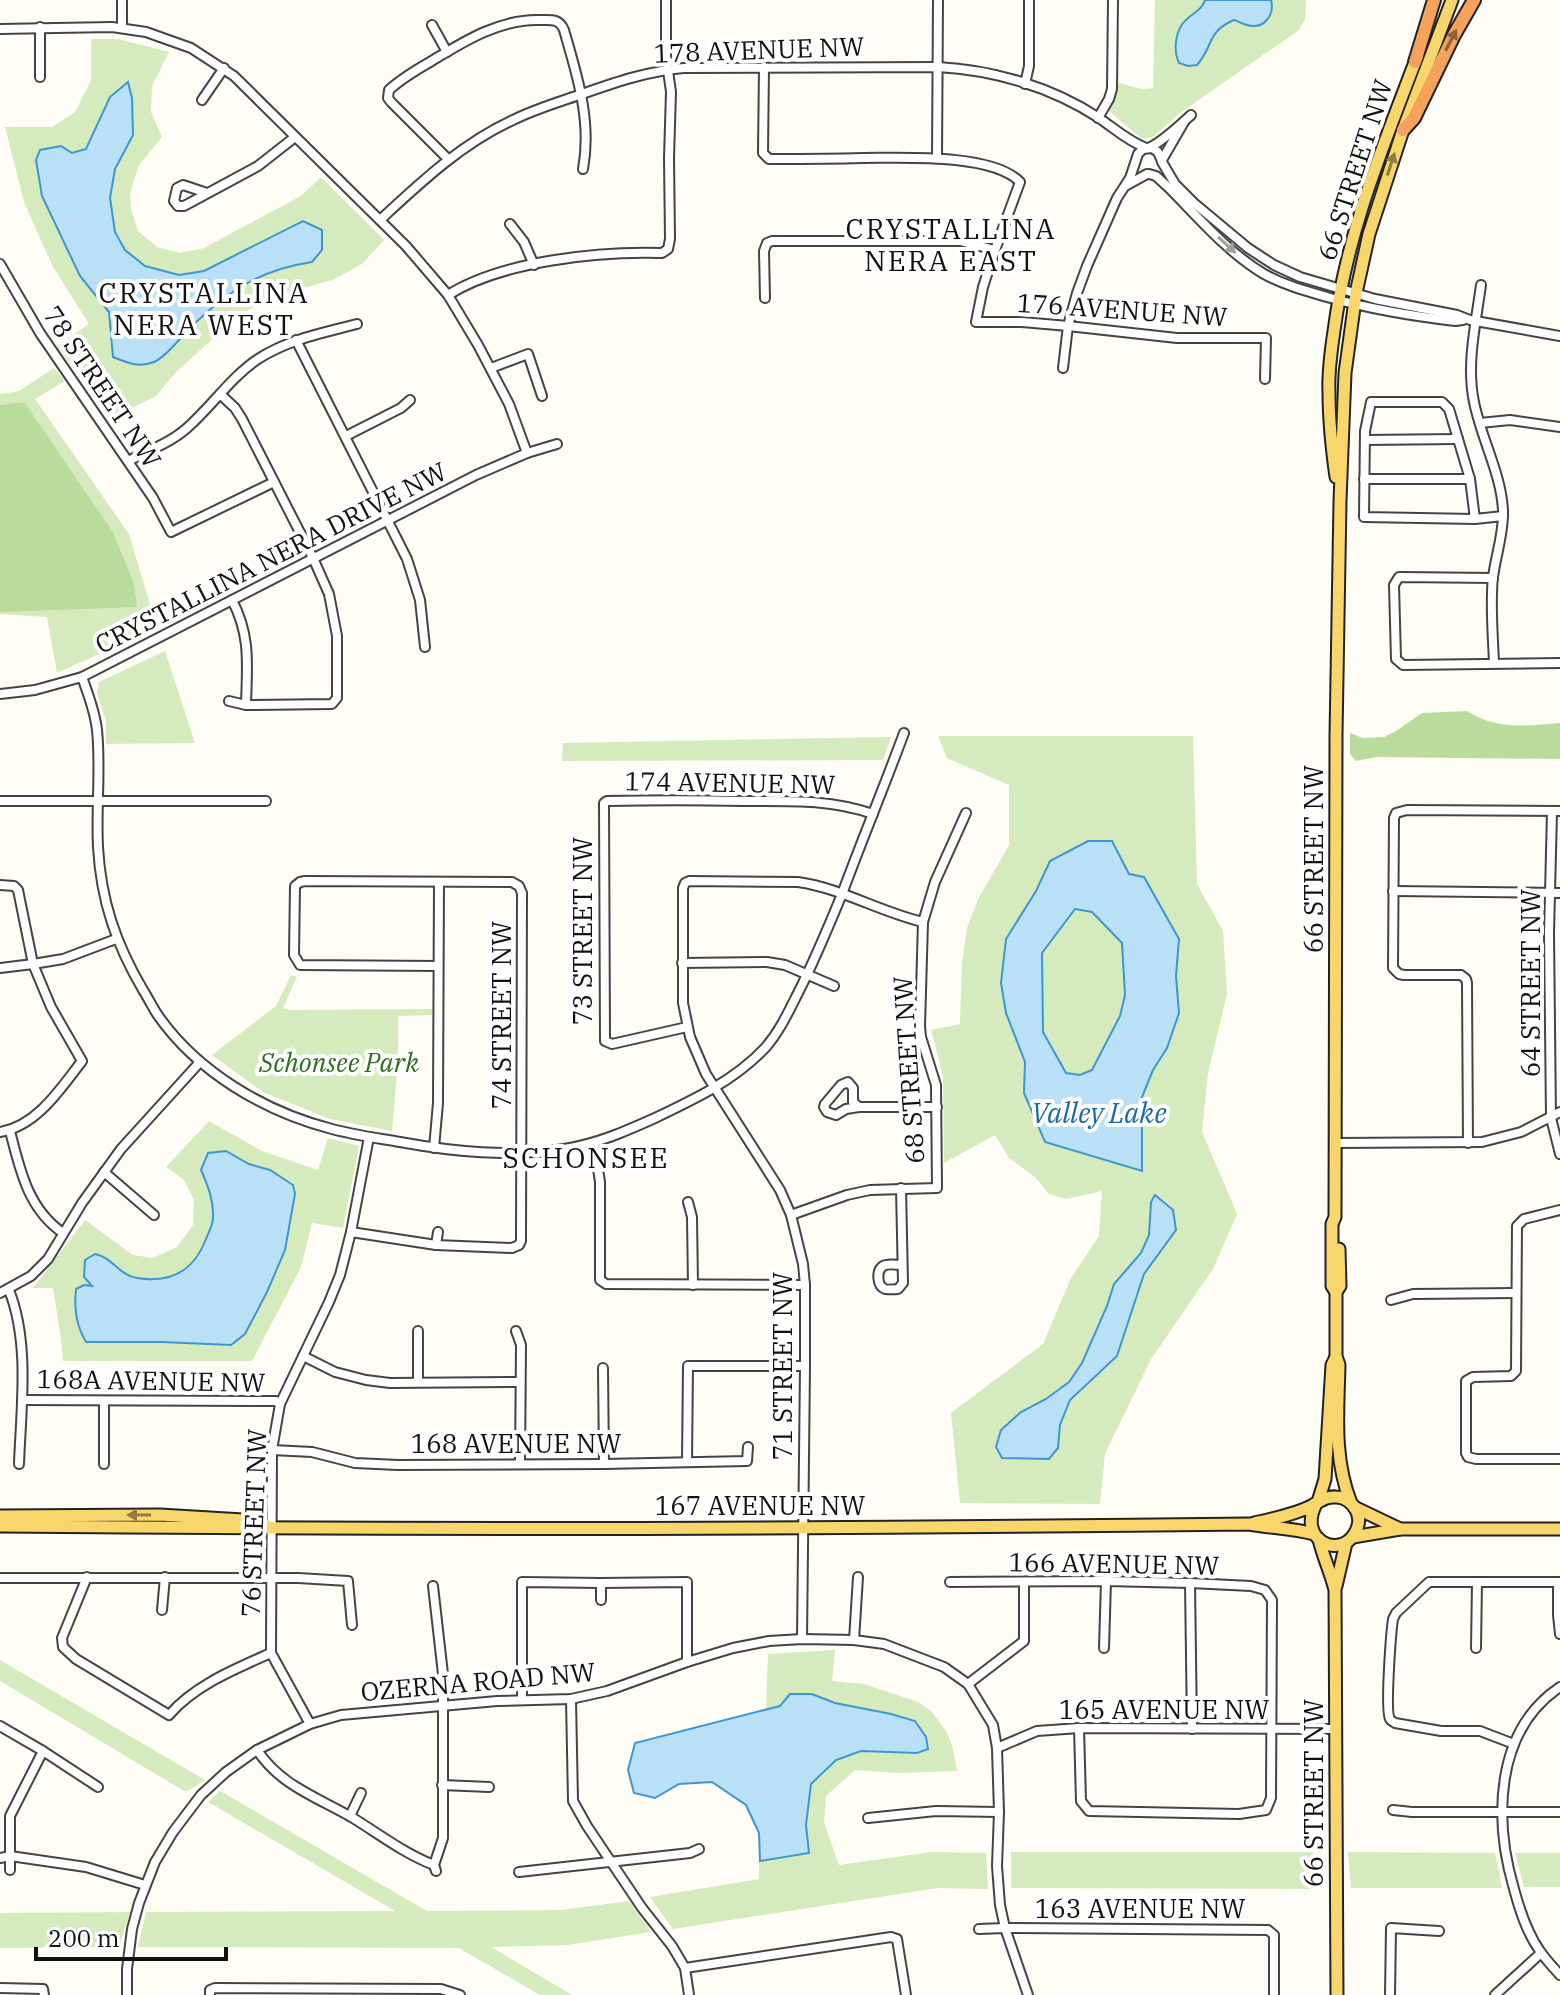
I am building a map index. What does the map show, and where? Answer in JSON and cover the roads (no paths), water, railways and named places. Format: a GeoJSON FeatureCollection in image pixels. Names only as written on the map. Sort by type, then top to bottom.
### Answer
{"type":"FeatureCollection","features":[{"type":"Feature","properties":{"kind":"highway"},"geometry":{"type":"LineString","coordinates":[[1415,62],[1436,0]]}},
{"type":"Feature","properties":{"kind":"highway"},"geometry":{"type":"LineString","coordinates":[[1403,130],[1414,118],[1474,0]]}},
{"type":"Feature","properties":{"kind":"main road","name":"66 STREET NW"},"geometry":{"type":"LineString","coordinates":[[1340,501],[1332,447],[1329,392],[1331,354],[1347,296],[1403,130],[1452,0]]}},
{"type":"Feature","properties":{"kind":"main road","name":"66 STREET NW"},"geometry":{"type":"LineString","coordinates":[[1353,1505],[1343,1483],[1338,1454],[1336,1292],[1340,1286],[1339,1223],[1335,1217],[1336,736],[1342,417],[1349,342],[1347,296],[1359,212],[1415,62]]}},
{"type":"Feature","properties":{"kind":"main road","name":"66 STREET NW"},"geometry":{"type":"LineString","coordinates":[[1317,1503],[1325,1479],[1332,1365],[1336,1359]]}},
{"type":"Feature","properties":{"kind":"main road"},"geometry":{"type":"LineString","coordinates":[[1400,1529],[1344,1498],[1335,1497],[1317,1503],[1310,1521],[1317,1537],[1331,1545],[1400,1529],[1560,1529]]}},
{"type":"Feature","properties":{"kind":"main road","name":"167 AVENUE NW"},"geometry":{"type":"LineString","coordinates":[[1249,1524],[1317,1503]]}},
{"type":"Feature","properties":{"kind":"main road"},"geometry":{"type":"LineString","coordinates":[[1349,1540],[1357,1530],[1359,1520],[1353,1505]]}},
{"type":"Feature","properties":{"kind":"main road","name":"167 AVENUE NW"},"geometry":{"type":"LineString","coordinates":[[0,1516],[160,1515],[260,1521],[271,1528]]}},
{"type":"Feature","properties":{"kind":"main road","name":"167 AVENUE NW"},"geometry":{"type":"LineString","coordinates":[[0,1526],[802,1529],[1249,1524],[1293,1529],[1317,1537]]}},
{"type":"Feature","properties":{"kind":"main road","name":"66 STREET NW"},"geometry":{"type":"LineString","coordinates":[[1317,1537],[1335,1590],[1337,1995]]}},
{"type":"Feature","properties":{"kind":"main road","name":"66 STREET NW"},"geometry":{"type":"LineString","coordinates":[[1335,1590],[1349,1540]]}},
{"type":"Feature","properties":{"kind":"street"},"geometry":{"type":"LineString","coordinates":[[122,0],[122,27]]}},
{"type":"Feature","properties":{"kind":"street"},"geometry":{"type":"LineString","coordinates":[[448,295],[476,281],[534,265],[600,255],[666,252],[670,240],[671,92],[666,56],[666,0]]}},
{"type":"Feature","properties":{"kind":"street"},"geometry":{"type":"LineString","coordinates":[[937,158],[938,0]]}},
{"type":"Feature","properties":{"kind":"street"},"geometry":{"type":"LineString","coordinates":[[1025,84],[1029,66],[1029,0]]}},
{"type":"Feature","properties":{"kind":"street"},"geometry":{"type":"LineString","coordinates":[[1098,118],[1112,89],[1113,0]]}},
{"type":"Feature","properties":{"kind":"street"},"geometry":{"type":"LineString","coordinates":[[448,159],[391,102],[389,90],[486,31],[528,19],[555,20],[561,23],[582,94],[583,169]]}},
{"type":"Feature","properties":{"kind":"street"},"geometry":{"type":"LineString","coordinates":[[432,25],[447,52]]}},
{"type":"Feature","properties":{"kind":"street"},"geometry":{"type":"LineString","coordinates":[[40,27],[40,77]]}},
{"type":"Feature","properties":{"kind":"street"},"geometry":{"type":"LineString","coordinates":[[0,29],[122,27],[169,39],[224,68],[380,220],[448,295],[491,368],[509,404],[527,453]]}},
{"type":"Feature","properties":{"kind":"street"},"geometry":{"type":"LineString","coordinates":[[764,67],[763,153],[769,159],[937,158],[977,164],[1004,172],[1020,182],[995,250],[960,241],[772,241],[767,243],[764,251],[765,298]]}},
{"type":"Feature","properties":{"kind":"street","name":"178 AVENUE NW"},"geometry":{"type":"LineString","coordinates":[[380,220],[448,159],[510,121],[620,80],[668,69],[938,67],[971,70],[1063,98],[1147,148]]}},
{"type":"Feature","properties":{"kind":"street"},"geometry":{"type":"LineString","coordinates":[[202,100],[224,68]]}},
{"type":"Feature","properties":{"kind":"street"},"geometry":{"type":"LineString","coordinates":[[1063,368],[1068,326],[1087,266],[1140,151],[1158,144],[1188,118],[1159,169],[1126,186]]}},
{"type":"Feature","properties":{"kind":"street","name":"178 AVENUE NW"},"geometry":{"type":"LineString","coordinates":[[1120,134],[1136,162]]}},
{"type":"Feature","properties":{"kind":"street"},"geometry":{"type":"LineString","coordinates":[[207,193],[258,166],[295,137]]}},
{"type":"Feature","properties":{"kind":"street"},"geometry":{"type":"LineString","coordinates":[[1147,148],[1158,152],[1175,184],[1260,257],[1347,296]]}},
{"type":"Feature","properties":{"kind":"street"},"geometry":{"type":"LineString","coordinates":[[1136,162],[1138,169],[1156,176],[1249,264],[1280,282],[1560,336]]}},
{"type":"Feature","properties":{"kind":"street"},"geometry":{"type":"LineString","coordinates":[[510,224],[524,242],[534,265]]}},
{"type":"Feature","properties":{"kind":"street","name":"176 AVENUE NW"},"geometry":{"type":"LineString","coordinates":[[995,250],[976,322],[1022,322],[1177,338],[1266,338],[1265,379]]}},
{"type":"Feature","properties":{"kind":"street","name":"78 STREET NW"},"geometry":{"type":"LineString","coordinates":[[0,264],[40,333],[153,498],[171,532],[274,482]]}},
{"type":"Feature","properties":{"kind":"street"},"geometry":{"type":"LineString","coordinates":[[1481,285],[1473,321],[1471,386],[1474,406],[1501,492],[1503,516],[1493,578],[1494,663]]}},
{"type":"Feature","properties":{"kind":"street"},"geometry":{"type":"LineString","coordinates":[[128,461],[167,442],[185,429],[250,365],[275,349],[296,340],[357,324]]}},
{"type":"Feature","properties":{"kind":"street"},"geometry":{"type":"LineString","coordinates":[[296,340],[407,559],[420,600],[425,647]]}},
{"type":"Feature","properties":{"kind":"street"},"geometry":{"type":"LineString","coordinates":[[491,368],[528,354],[542,396]]}},
{"type":"Feature","properties":{"kind":"street"},"geometry":{"type":"LineString","coordinates":[[220,394],[242,419],[313,558],[329,594],[336,627],[335,701],[328,705],[246,705],[229,701]]}},
{"type":"Feature","properties":{"kind":"street"},"geometry":{"type":"LineString","coordinates":[[346,436],[401,408],[410,400]]}},
{"type":"Feature","properties":{"kind":"street"},"geometry":{"type":"LineString","coordinates":[[1475,519],[1470,479],[1449,409],[1442,402],[1371,402],[1365,431],[1364,517],[1475,519],[1503,516]]}},
{"type":"Feature","properties":{"kind":"street"},"geometry":{"type":"LineString","coordinates":[[1480,423],[1510,420],[1560,427]]}},
{"type":"Feature","properties":{"kind":"street"},"geometry":{"type":"LineString","coordinates":[[1365,440],[1458,439]]}},
{"type":"Feature","properties":{"kind":"street","name":"CRYSTALLINA NERA DRIVE NW"},"geometry":{"type":"LineString","coordinates":[[0,694],[35,690],[82,677],[476,475],[557,444]]}},
{"type":"Feature","properties":{"kind":"street"},"geometry":{"type":"LineString","coordinates":[[1364,479],[1470,479]]}},
{"type":"Feature","properties":{"kind":"street"},"geometry":{"type":"LineString","coordinates":[[1493,578],[1399,577],[1394,585],[1394,655],[1398,662],[1403,665],[1560,663]]}},
{"type":"Feature","properties":{"kind":"street"},"geometry":{"type":"LineString","coordinates":[[232,600],[247,640],[246,705]]}},
{"type":"Feature","properties":{"kind":"street"},"geometry":{"type":"LineString","coordinates":[[82,677],[97,729],[100,874],[116,939],[156,1013],[200,1062],[240,1090],[279,1111],[315,1124],[369,1137],[468,1153],[521,1153],[594,1143],[657,1117],[714,1088],[747,1064],[773,1038],[808,973],[904,733]]}},
{"type":"Feature","properties":{"kind":"street"},"geometry":{"type":"LineString","coordinates":[[0,801],[266,801]]}},
{"type":"Feature","properties":{"kind":"street","name":"174 AVENUE NW"},"geometry":{"type":"LineString","coordinates":[[603,821],[604,803],[607,801],[814,801],[873,814]]}},
{"type":"Feature","properties":{"kind":"street"},"geometry":{"type":"LineString","coordinates":[[1468,1143],[1467,983],[1464,976],[1404,975],[1396,972],[1392,963],[1393,823],[1396,813],[1407,810],[1556,812]]}},
{"type":"Feature","properties":{"kind":"street","name":"64 STREET NW"},"geometry":{"type":"LineString","coordinates":[[1556,812],[1556,893],[1549,933],[1551,1118],[1560,1154]]}},
{"type":"Feature","properties":{"kind":"street","name":"68 STREET NW"},"geometry":{"type":"LineString","coordinates":[[901,1188],[937,1188],[937,1107],[933,1073],[921,1037],[923,922],[935,882],[966,813]]}},
{"type":"Feature","properties":{"kind":"street","name":"73 STREET NW"},"geometry":{"type":"LineString","coordinates":[[603,821],[605,1041],[612,1044],[687,1027]]}},
{"type":"Feature","properties":{"kind":"street"},"geometry":{"type":"LineString","coordinates":[[434,1148],[438,1103],[439,882],[305,881],[295,886],[294,955],[303,966],[438,966]]}},
{"type":"Feature","properties":{"kind":"street","name":"71 STREET NW"},"geometry":{"type":"LineString","coordinates":[[802,1639],[805,1285],[801,1252],[791,1215],[773,1179],[699,1062],[687,1027],[683,1003],[683,888],[689,881],[798,882],[816,884],[842,894]]}},
{"type":"Feature","properties":{"kind":"street","name":"74 STREET NW"},"geometry":{"type":"LineString","coordinates":[[436,1245],[508,1249],[519,1245],[521,1236],[522,893],[515,883],[439,882]]}},
{"type":"Feature","properties":{"kind":"street"},"geometry":{"type":"LineString","coordinates":[[0,885],[14,886],[18,890],[33,964],[51,1007],[82,1061],[44,1109],[5,1131],[35,1205],[51,1225],[63,1233]]}},
{"type":"Feature","properties":{"kind":"street"},"geometry":{"type":"LineString","coordinates":[[1393,891],[1556,893]]}},
{"type":"Feature","properties":{"kind":"street"},"geometry":{"type":"LineString","coordinates":[[842,894],[892,914],[923,922]]}},
{"type":"Feature","properties":{"kind":"street"},"geometry":{"type":"LineString","coordinates":[[0,968],[63,959],[116,939]]}},
{"type":"Feature","properties":{"kind":"street"},"geometry":{"type":"LineString","coordinates":[[682,963],[767,962],[808,973],[834,986]]}},
{"type":"Feature","properties":{"kind":"street"},"geometry":{"type":"LineString","coordinates":[[19,1464],[21,1342],[16,1307],[4,1291],[31,1276],[48,1259],[104,1172],[142,1124],[200,1062]]}},
{"type":"Feature","properties":{"kind":"street"},"geometry":{"type":"LineString","coordinates":[[859,1107],[853,1102],[853,1088],[848,1082],[841,1085],[824,1107],[827,1112],[836,1115],[859,1107],[937,1107]]}},
{"type":"Feature","properties":{"kind":"street"},"geometry":{"type":"LineString","coordinates":[[1336,1143],[1468,1143],[1509,1136],[1560,1112]]}},
{"type":"Feature","properties":{"kind":"street","name":"76 STREET NW"},"geometry":{"type":"LineString","coordinates":[[310,1724],[271,1653],[272,1450],[280,1404],[340,1275],[369,1137]]}},
{"type":"Feature","properties":{"kind":"street"},"geometry":{"type":"LineString","coordinates":[[594,1143],[600,1182],[600,1280],[615,1285],[805,1285]]}},
{"type":"Feature","properties":{"kind":"street"},"geometry":{"type":"LineString","coordinates":[[104,1172],[154,1215]]}},
{"type":"Feature","properties":{"kind":"street"},"geometry":{"type":"LineString","coordinates":[[791,1215],[847,1195],[901,1188],[902,1265]]}},
{"type":"Feature","properties":{"kind":"street"},"geometry":{"type":"LineString","coordinates":[[688,1202],[692,1217],[693,1285]]}},
{"type":"Feature","properties":{"kind":"street"},"geometry":{"type":"LineString","coordinates":[[1560,1210],[1524,1219],[1518,1223],[1516,1230],[1514,1374],[1508,1377],[1473,1377],[1467,1379],[1466,1384],[1468,1457],[1560,1459]]}},
{"type":"Feature","properties":{"kind":"street"},"geometry":{"type":"LineString","coordinates":[[351,1232],[436,1245],[438,1232]]}},
{"type":"Feature","properties":{"kind":"street"},"geometry":{"type":"LineString","coordinates":[[1391,1300],[1413,1294],[1516,1293]]}},
{"type":"Feature","properties":{"kind":"street"},"geometry":{"type":"LineString","coordinates":[[418,1331],[418,1382]]}},
{"type":"Feature","properties":{"kind":"street"},"geometry":{"type":"LineString","coordinates":[[516,1331],[521,1345],[520,1464]]}},
{"type":"Feature","properties":{"kind":"street"},"geometry":{"type":"LineString","coordinates":[[303,1356],[352,1378],[390,1383],[520,1382]]}},
{"type":"Feature","properties":{"kind":"street"},"geometry":{"type":"LineString","coordinates":[[687,1462],[688,1366],[805,1366]]}},
{"type":"Feature","properties":{"kind":"street"},"geometry":{"type":"LineString","coordinates":[[603,1368],[604,1464]]}},
{"type":"Feature","properties":{"kind":"street","name":"168A AVENUE NW"},"geometry":{"type":"LineString","coordinates":[[22,1400],[276,1401],[280,1404]]}},
{"type":"Feature","properties":{"kind":"street"},"geometry":{"type":"LineString","coordinates":[[104,1401],[104,1464]]}},
{"type":"Feature","properties":{"kind":"street","name":"168 AVENUE NW"},"geometry":{"type":"LineString","coordinates":[[272,1450],[312,1452],[355,1463],[398,1465],[604,1464],[747,1461],[748,1447]]}},
{"type":"Feature","properties":{"kind":"street"},"geometry":{"type":"LineString","coordinates":[[87,1577],[62,1638],[63,1647],[76,1659],[169,1715],[178,1704],[224,1673],[271,1653]]}},
{"type":"Feature","properties":{"kind":"street"},"geometry":{"type":"LineString","coordinates":[[162,1610],[165,1577]]}},
{"type":"Feature","properties":{"kind":"street"},"geometry":{"type":"LineString","coordinates":[[854,1640],[858,1577]]}},
{"type":"Feature","properties":{"kind":"street"},"geometry":{"type":"LineString","coordinates":[[0,1578],[298,1578],[348,1581],[352,1625]]}},
{"type":"Feature","properties":{"kind":"street"},"geometry":{"type":"LineString","coordinates":[[1104,1648],[1106,1581]]}},
{"type":"Feature","properties":{"kind":"street"},"geometry":{"type":"LineString","coordinates":[[522,1700],[522,1582],[687,1582],[687,1662]]}},
{"type":"Feature","properties":{"kind":"street","name":"166 AVENUE NW"},"geometry":{"type":"LineString","coordinates":[[950,1582],[1190,1583],[1251,1586],[1265,1590],[1272,1600],[1272,1729]]}},
{"type":"Feature","properties":{"kind":"street"},"geometry":{"type":"LineString","coordinates":[[968,1684],[1024,1641],[1024,1582]]}},
{"type":"Feature","properties":{"kind":"street"},"geometry":{"type":"LineString","coordinates":[[1514,1744],[1480,1731],[1429,1729],[1395,1723],[1389,1718],[1393,1619],[1429,1582],[1559,1582],[1560,1634]]}},
{"type":"Feature","properties":{"kind":"street"},"geometry":{"type":"LineString","coordinates":[[1476,1648],[1477,1582]]}},
{"type":"Feature","properties":{"kind":"street"},"geometry":{"type":"LineString","coordinates":[[601,1583],[601,1600]]}},
{"type":"Feature","properties":{"kind":"street"},"geometry":{"type":"LineString","coordinates":[[1190,1583],[1192,1729]]}},
{"type":"Feature","properties":{"kind":"street"},"geometry":{"type":"LineString","coordinates":[[257,1750],[266,1763],[295,1788],[350,1816],[435,1868],[443,1838],[443,1674],[433,1586]]}},
{"type":"Feature","properties":{"kind":"street","name":"OZERNA ROAD NW"},"geometry":{"type":"LineString","coordinates":[[127,1995],[132,1929],[145,1885],[166,1843],[201,1795],[257,1750],[310,1724],[341,1715],[522,1700],[571,1699],[607,1691],[733,1648],[802,1639],[884,1644],[944,1667],[968,1684],[993,1725],[997,1748],[1000,1905],[1028,1995]]}},
{"type":"Feature","properties":{"kind":"street"},"geometry":{"type":"LineString","coordinates":[[1560,1687],[1533,1711],[1514,1744],[1505,1776],[1502,1812],[1507,1865],[1522,1916],[1541,1953],[1560,1975]]}},
{"type":"Feature","properties":{"kind":"street"},"geometry":{"type":"LineString","coordinates":[[571,1699],[573,1801],[658,1931],[672,1946],[685,1968],[689,1995]]}},
{"type":"Feature","properties":{"kind":"street"},"geometry":{"type":"LineString","coordinates":[[0,1726],[98,1787]]}},
{"type":"Feature","properties":{"kind":"street"},"geometry":{"type":"LineString","coordinates":[[1079,1728],[1081,1801],[1089,1811],[1239,1814],[1266,1810],[1271,1798],[1272,1729]]}},
{"type":"Feature","properties":{"kind":"street","name":"165 AVENUE NW"},"geometry":{"type":"LineString","coordinates":[[997,1748],[1037,1731],[1079,1728],[1335,1729]]}},
{"type":"Feature","properties":{"kind":"street"},"geometry":{"type":"LineString","coordinates":[[10,1870],[5,1857],[10,1816],[43,1751]]}},
{"type":"Feature","properties":{"kind":"street"},"geometry":{"type":"LineString","coordinates":[[442,1785],[489,1787]]}},
{"type":"Feature","properties":{"kind":"street"},"geometry":{"type":"LineString","coordinates":[[350,1816],[361,1793]]}},
{"type":"Feature","properties":{"kind":"street"},"geometry":{"type":"LineString","coordinates":[[1393,1810],[1560,1812]]}},
{"type":"Feature","properties":{"kind":"street"},"geometry":{"type":"LineString","coordinates":[[868,1818],[936,1811],[999,1812]]}},
{"type":"Feature","properties":{"kind":"street"},"geometry":{"type":"LineString","coordinates":[[519,1872],[612,1863],[690,1853],[699,1849]]}},
{"type":"Feature","properties":{"kind":"street"},"geometry":{"type":"LineString","coordinates":[[5,1857],[86,1867],[145,1885]]}},
{"type":"Feature","properties":{"kind":"street"},"geometry":{"type":"LineString","coordinates":[[979,1929],[1005,1928]]}},
{"type":"Feature","properties":{"kind":"street","name":"163 AVENUE NW"},"geometry":{"type":"LineString","coordinates":[[1005,1928],[1268,1930],[1274,1935],[1274,1995]]}},
{"type":"Feature","properties":{"kind":"street"},"geometry":{"type":"LineString","coordinates":[[1390,1995],[1391,1928],[1439,1931]]}},
{"type":"Feature","properties":{"kind":"street"},"geometry":{"type":"LineString","coordinates":[[685,1968],[891,1937],[897,1939],[906,1995]]}},
{"type":"Feature","properties":{"kind":"street"},"geometry":{"type":"LineString","coordinates":[[1495,1995],[1541,1953]]}},
{"type":"Feature","properties":{"kind":"street"},"geometry":{"type":"LineString","coordinates":[[0,1988],[44,1992]]}},
{"type":"Feature","properties":{"kind":"street"},"geometry":{"type":"LineString","coordinates":[[213,1992],[441,1989],[460,1995]]}},
{"type":"Feature","properties":{"kind":"water"},"geometry":{"type":"Polygon","coordinates":[[[1205,0],[1271,0],[1272,6],[1270,16],[1263,23],[1253,26],[1234,20],[1219,29],[1197,65],[1179,63],[1176,46],[1180,28],[1205,0]]]}},
{"type":"Feature","properties":{"kind":"water"},"geometry":{"type":"Polygon","coordinates":[[[128,82],[132,98],[133,135],[115,169],[110,198],[115,232],[125,250],[145,266],[179,275],[204,271],[303,221],[322,230],[322,250],[312,262],[276,270],[245,284],[204,315],[163,356],[143,365],[113,357],[109,312],[80,276],[42,196],[36,160],[40,150],[61,146],[72,153],[86,149],[110,97],[128,82]]]}},
{"type":"Feature","properties":{"kind":"water","name":"Valley Lake"},"geometry":{"type":"Polygon","coordinates":[[[1088,841],[1112,841],[1129,874],[1144,877],[1179,939],[1176,976],[1179,1013],[1167,1048],[1153,1070],[1142,1097],[1142,1171],[1045,1142],[1024,1093],[1025,1062],[1006,1013],[1001,983],[1006,939],[1036,891],[1050,861],[1088,841]],[[1075,909],[1042,953],[1043,1032],[1066,1073],[1080,1075],[1092,1070],[1120,1016],[1125,995],[1122,943],[1092,912],[1075,909]]]}},
{"type":"Feature","properties":{"kind":"water"},"geometry":{"type":"Polygon","coordinates":[[[226,1151],[249,1164],[270,1170],[293,1185],[295,1194],[285,1250],[245,1334],[231,1345],[86,1342],[78,1323],[75,1303],[76,1289],[84,1285],[92,1286],[84,1277],[85,1260],[95,1254],[131,1277],[149,1279],[169,1277],[187,1268],[200,1252],[213,1221],[211,1200],[201,1170],[208,1153],[226,1151]]]}},
{"type":"Feature","properties":{"kind":"water","name":"Valley Lake"},"geometry":{"type":"Polygon","coordinates":[[[1155,1195],[1173,1210],[1176,1230],[1144,1274],[1117,1356],[1070,1400],[1060,1425],[1058,1448],[1049,1459],[1002,1458],[996,1447],[1001,1430],[1021,1412],[1069,1382],[1082,1363],[1114,1284],[1141,1253],[1149,1235],[1151,1202],[1155,1195]]]}},
{"type":"Feature","properties":{"kind":"water"},"geometry":{"type":"Polygon","coordinates":[[[790,1694],[812,1694],[835,1703],[915,1721],[926,1737],[928,1749],[917,1753],[861,1751],[836,1760],[811,1784],[806,1825],[809,1853],[760,1861],[759,1833],[746,1805],[712,1782],[679,1784],[655,1798],[634,1793],[628,1770],[635,1743],[780,1706],[790,1694]]]}},
{"type":"Feature","properties":{"kind":"district","name":"CRYSTALLINA NERA EAST"},"geometry":{"type":"Point","coordinates":[951,245]}},
{"type":"Feature","properties":{"kind":"district","name":"CRYSTALLINA NERA WEST"},"geometry":{"type":"Point","coordinates":[204,309]}},
{"type":"Feature","properties":{"kind":"district","name":"SCHONSEE"},"geometry":{"type":"Point","coordinates":[586,1158]}},
{"type":"Feature","properties":{"kind":"park label","name":"Schonsee Park"},"geometry":{"type":"Point","coordinates":[339,1063]}}]}
